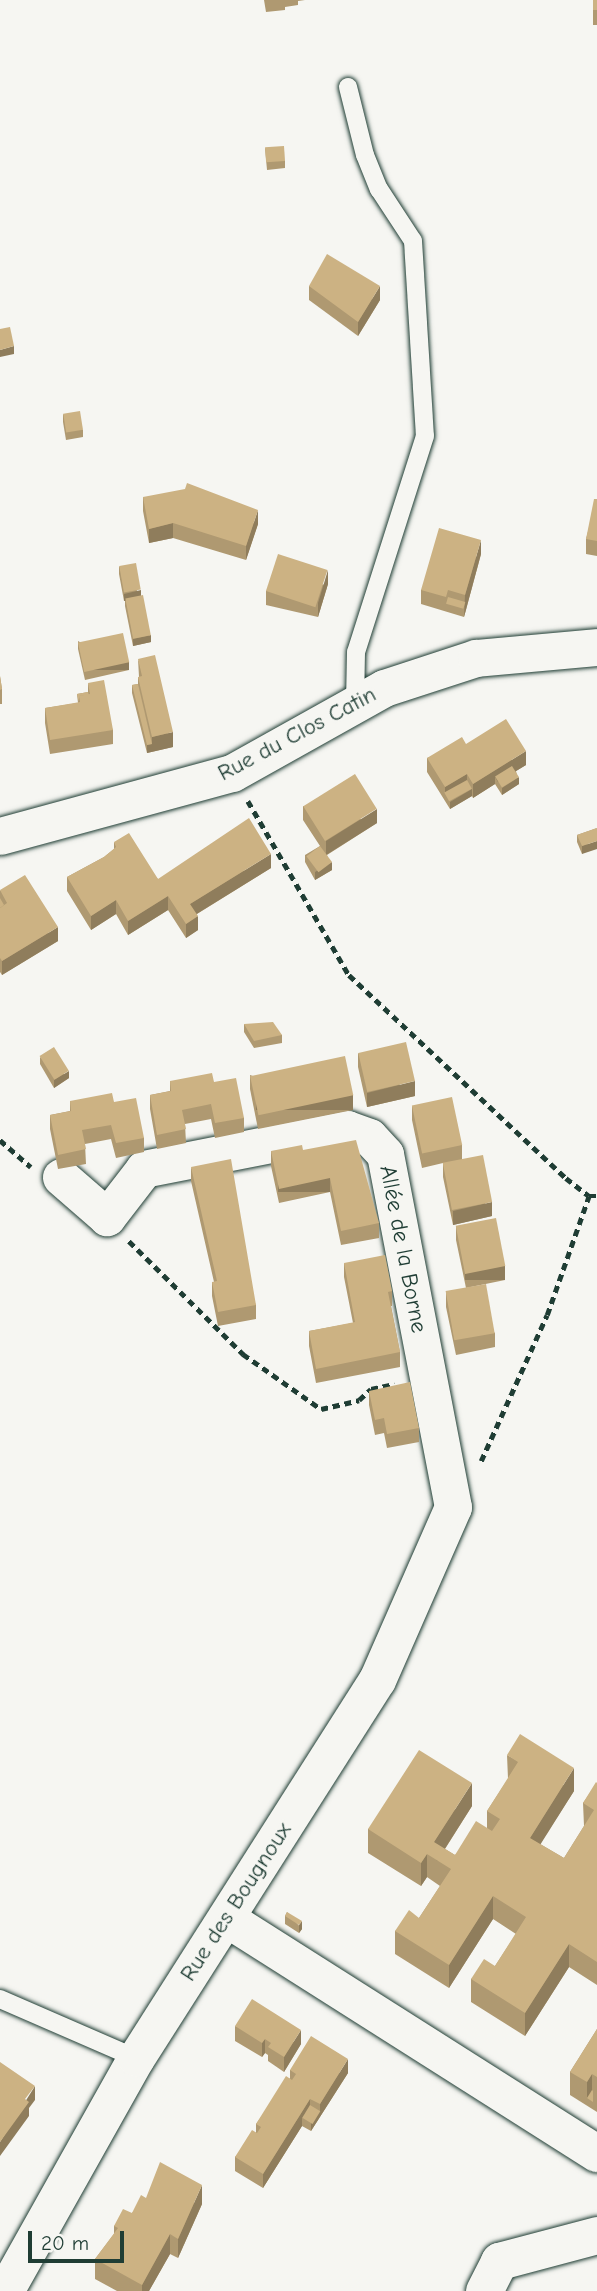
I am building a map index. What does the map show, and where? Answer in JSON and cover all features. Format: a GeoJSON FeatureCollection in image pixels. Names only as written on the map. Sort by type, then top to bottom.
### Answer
{"type":"FeatureCollection","features":[{"type":"Feature","properties":{"kind":"street","name":"Rue du Clos Catin"},"geometry":{"type":"LineString","coordinates":[[0,836],[232,773],[384,688],[476,658],[597,647]]}},
{"type":"Feature","properties":{"kind":"street","name":"Allée de la Borne"},"geometry":{"type":"LineString","coordinates":[[107,1217],[144,1169],[347,1129],[369,1137],[385,1154],[453,1507]]}},
{"type":"Feature","properties":{"kind":"street"},"geometry":{"type":"LineString","coordinates":[[61,1177],[107,1217]]}},
{"type":"Feature","properties":{"kind":"street","name":"Rue des Bougnoux"},"geometry":{"type":"LineString","coordinates":[[5,2291],[136,2058],[377,1680],[453,1507]]}},
{"type":"Feature","properties":{"kind":"street"},"geometry":{"type":"LineString","coordinates":[[226,1918],[597,2153]]}},
{"type":"Feature","properties":{"kind":"street"},"geometry":{"type":"LineString","coordinates":[[484,2291],[499,2261],[597,2235]]}},
{"type":"Feature","properties":{"kind":"lane"},"geometry":{"type":"LineString","coordinates":[[348,87],[374,178],[413,241],[425,436],[356,652],[355,703]]}},
{"type":"Feature","properties":{"kind":"lane"},"geometry":{"type":"LineString","coordinates":[[0,1999],[136,2058]]}},
{"type":"Feature","properties":{"kind":"path"},"geometry":{"type":"LineString","coordinates":[[232,773],[349,975],[384,1013],[589,1196],[597,1196]]}},
{"type":"Feature","properties":{"kind":"path"},"geometry":{"type":"LineString","coordinates":[[453,1507],[477,1470],[547,1315],[589,1196]]}},
{"type":"Feature","properties":{"kind":"path"},"geometry":{"type":"LineString","coordinates":[[107,1217],[172,1288],[243,1354],[321,1409],[359,1400],[371,1390],[428,1377]]}},
{"type":"Feature","properties":{"kind":"building"},"geometry":{"type":"Polygon","coordinates":[[[593,0],[597,0],[597,10],[593,10],[593,0]]]}},
{"type":"Feature","properties":{"kind":"building"},"geometry":{"type":"Polygon","coordinates":[[[284,146],[285,161],[266,162],[265,147],[284,146]]]}},
{"type":"Feature","properties":{"kind":"building"},"geometry":{"type":"Polygon","coordinates":[[[327,254],[380,286],[358,322],[309,286],[327,254]]]}},
{"type":"Feature","properties":{"kind":"building"},"geometry":{"type":"Polygon","coordinates":[[[10,327],[14,346],[0,350],[0,329],[10,327]]]}},
{"type":"Feature","properties":{"kind":"building"},"geometry":{"type":"Polygon","coordinates":[[[80,411],[83,430],[66,432],[63,414],[80,411]]]}},
{"type":"Feature","properties":{"kind":"building"},"geometry":{"type":"Polygon","coordinates":[[[187,483],[258,510],[246,546],[173,523],[149,529],[143,497],[185,489],[187,483]]]}},
{"type":"Feature","properties":{"kind":"building"},"geometry":{"type":"Polygon","coordinates":[[[594,499],[597,499],[597,541],[586,539],[594,499]]]}},
{"type":"Feature","properties":{"kind":"building"},"geometry":{"type":"Polygon","coordinates":[[[439,528],[481,540],[465,595],[448,590],[446,597],[421,590],[439,528]]]}},
{"type":"Feature","properties":{"kind":"building"},"geometry":{"type":"Polygon","coordinates":[[[278,554],[327,570],[315,607],[266,591],[278,554]]]}},
{"type":"Feature","properties":{"kind":"building"},"geometry":{"type":"Polygon","coordinates":[[[136,563],[141,590],[124,593],[119,566],[136,563]]]}},
{"type":"Feature","properties":{"kind":"building"},"geometry":{"type":"Polygon","coordinates":[[[143,595],[151,635],[133,639],[125,598],[143,595]]]}},
{"type":"Feature","properties":{"kind":"building"},"geometry":{"type":"Polygon","coordinates":[[[448,597],[465,602],[463,609],[446,604],[448,597]]]}},
{"type":"Feature","properties":{"kind":"building"},"geometry":{"type":"Polygon","coordinates":[[[123,633],[129,662],[84,672],[78,643],[123,633]]]}},
{"type":"Feature","properties":{"kind":"building"},"geometry":{"type":"Polygon","coordinates":[[[155,655],[173,732],[152,737],[138,677],[142,676],[138,659],[155,655]]]}},
{"type":"Feature","properties":{"kind":"building"},"geometry":{"type":"Polygon","coordinates":[[[104,680],[113,730],[50,740],[45,708],[80,702],[79,696],[90,694],[88,683],[104,680]]]}},
{"type":"Feature","properties":{"kind":"building"},"geometry":{"type":"Polygon","coordinates":[[[138,684],[152,744],[147,745],[132,685],[138,684]]]}},
{"type":"Feature","properties":{"kind":"building"},"geometry":{"type":"Polygon","coordinates":[[[88,692],[89,695],[79,696],[79,702],[77,694],[88,692]]]}},
{"type":"Feature","properties":{"kind":"building"},"geometry":{"type":"Polygon","coordinates":[[[506,719],[526,751],[473,784],[467,774],[445,787],[427,758],[462,737],[466,744],[506,719]]]}},
{"type":"Feature","properties":{"kind":"building"},"geometry":{"type":"Polygon","coordinates":[[[512,766],[519,777],[502,788],[495,777],[512,766]]]}},
{"type":"Feature","properties":{"kind":"building"},"geometry":{"type":"Polygon","coordinates":[[[355,774],[377,809],[325,841],[303,806],[355,774]]]}},
{"type":"Feature","properties":{"kind":"building"},"geometry":{"type":"Polygon","coordinates":[[[467,780],[472,789],[449,801],[444,793],[467,780]]]}},
{"type":"Feature","properties":{"kind":"building"},"geometry":{"type":"Polygon","coordinates":[[[249,818],[271,854],[190,904],[198,916],[186,924],[168,896],[128,921],[116,900],[91,916],[67,877],[104,857],[116,847],[114,842],[129,833],[158,879],[249,818]]]}},
{"type":"Feature","properties":{"kind":"building"},"geometry":{"type":"Polygon","coordinates":[[[597,828],[597,841],[582,846],[577,835],[597,828]]]}},
{"type":"Feature","properties":{"kind":"building"},"geometry":{"type":"Polygon","coordinates":[[[320,846],[332,862],[318,872],[306,856],[320,846]]]}},
{"type":"Feature","properties":{"kind":"building"},"geometry":{"type":"Polygon","coordinates":[[[25,875],[58,927],[2,961],[0,908],[7,903],[0,890],[25,875]]]}},
{"type":"Feature","properties":{"kind":"building"},"geometry":{"type":"Polygon","coordinates":[[[273,1022],[282,1035],[254,1041],[244,1024],[273,1022]]]}},
{"type":"Feature","properties":{"kind":"building"},"geometry":{"type":"Polygon","coordinates":[[[406,1042],[415,1081],[367,1092],[358,1053],[406,1042]]]}},
{"type":"Feature","properties":{"kind":"building"},"geometry":{"type":"Polygon","coordinates":[[[54,1047],[69,1071],[54,1080],[40,1056],[54,1047]]]}},
{"type":"Feature","properties":{"kind":"building"},"geometry":{"type":"Polygon","coordinates":[[[345,1056],[353,1095],[258,1115],[250,1076],[345,1056]]]}},
{"type":"Feature","properties":{"kind":"building"},"geometry":{"type":"Polygon","coordinates":[[[212,1073],[214,1082],[236,1078],[244,1118],[215,1123],[211,1104],[182,1110],[186,1129],[157,1135],[150,1095],[171,1091],[170,1081],[212,1073]]]}},
{"type":"Feature","properties":{"kind":"building"},"geometry":{"type":"Polygon","coordinates":[[[112,1093],[114,1102],[136,1098],[144,1138],[116,1143],[111,1125],[82,1130],[86,1149],[58,1155],[50,1115],[71,1111],[70,1101],[112,1093]]]}},
{"type":"Feature","properties":{"kind":"building"},"geometry":{"type":"Polygon","coordinates":[[[452,1097],[462,1145],[422,1153],[412,1106],[452,1097]]]}},
{"type":"Feature","properties":{"kind":"building"},"geometry":{"type":"Polygon","coordinates":[[[356,1140],[379,1223],[341,1231],[330,1178],[279,1189],[271,1151],[302,1145],[303,1150],[356,1140]]]}},
{"type":"Feature","properties":{"kind":"building"},"geometry":{"type":"Polygon","coordinates":[[[483,1155],[492,1202],[452,1210],[443,1163],[483,1155]]]}},
{"type":"Feature","properties":{"kind":"building"},"geometry":{"type":"Polygon","coordinates":[[[231,1159],[256,1305],[218,1312],[212,1282],[217,1281],[191,1167],[231,1159]]]}},
{"type":"Feature","properties":{"kind":"building"},"geometry":{"type":"Polygon","coordinates":[[[496,1218],[505,1266],[465,1274],[456,1226],[496,1218]]]}},
{"type":"Feature","properties":{"kind":"building"},"geometry":{"type":"Polygon","coordinates":[[[385,1255],[392,1291],[388,1292],[400,1352],[316,1369],[309,1331],[355,1322],[344,1263],[385,1255]]]}},
{"type":"Feature","properties":{"kind":"building"},"geometry":{"type":"Polygon","coordinates":[[[486,1284],[495,1333],[454,1340],[446,1291],[486,1284]]]}},
{"type":"Feature","properties":{"kind":"building"},"geometry":{"type":"Polygon","coordinates":[[[410,1382],[419,1428],[387,1434],[384,1418],[375,1420],[369,1391],[410,1382]]]}},
{"type":"Feature","properties":{"kind":"building"},"geometry":{"type":"Polygon","coordinates":[[[520,1734],[574,1768],[530,1838],[564,1858],[594,1810],[583,1803],[597,1783],[597,1962],[569,1944],[525,2013],[471,1979],[484,1959],[495,1966],[526,1917],[493,1896],[449,1965],[395,1931],[409,1910],[419,1918],[451,1869],[427,1854],[421,1863],[368,1829],[419,1750],[472,1783],[434,1842],[455,1855],[476,1821],[492,1831],[500,1819],[487,1811],[518,1762],[507,1755],[520,1734]]]}},
{"type":"Feature","properties":{"kind":"building"},"geometry":{"type":"Polygon","coordinates":[[[287,1912],[302,1921],[299,1925],[285,1916],[287,1912]]]}},
{"type":"Feature","properties":{"kind":"building"},"geometry":{"type":"Polygon","coordinates":[[[252,1999],[301,2030],[284,2057],[268,2047],[271,2043],[265,2039],[262,2043],[235,2026],[252,1999]]]}},
{"type":"Feature","properties":{"kind":"building"},"geometry":{"type":"Polygon","coordinates":[[[597,2029],[597,2077],[592,2074],[587,2082],[570,2072],[597,2029]]]}},
{"type":"Feature","properties":{"kind":"building"},"geometry":{"type":"Polygon","coordinates":[[[311,2036],[348,2059],[320,2104],[310,2099],[263,2174],[235,2157],[252,2130],[257,2133],[261,2127],[256,2124],[286,2076],[292,2080],[296,2074],[290,2070],[311,2036]]]}},
{"type":"Feature","properties":{"kind":"building"},"geometry":{"type":"Polygon","coordinates":[[[0,2062],[35,2086],[25,2099],[29,2102],[0,2142],[0,2062]]]}},
{"type":"Feature","properties":{"kind":"building"},"geometry":{"type":"Polygon","coordinates":[[[593,2091],[593,2102],[587,2098],[593,2091]]]}},
{"type":"Feature","properties":{"kind":"building"},"geometry":{"type":"Polygon","coordinates":[[[310,2105],[320,2111],[313,2124],[302,2118],[310,2105]]]}},
{"type":"Feature","properties":{"kind":"building"},"geometry":{"type":"Polygon","coordinates":[[[160,2162],[202,2185],[178,2239],[170,2234],[142,2285],[95,2259],[118,2228],[114,2226],[123,2209],[132,2213],[141,2195],[146,2198],[160,2162]]]}}]}
